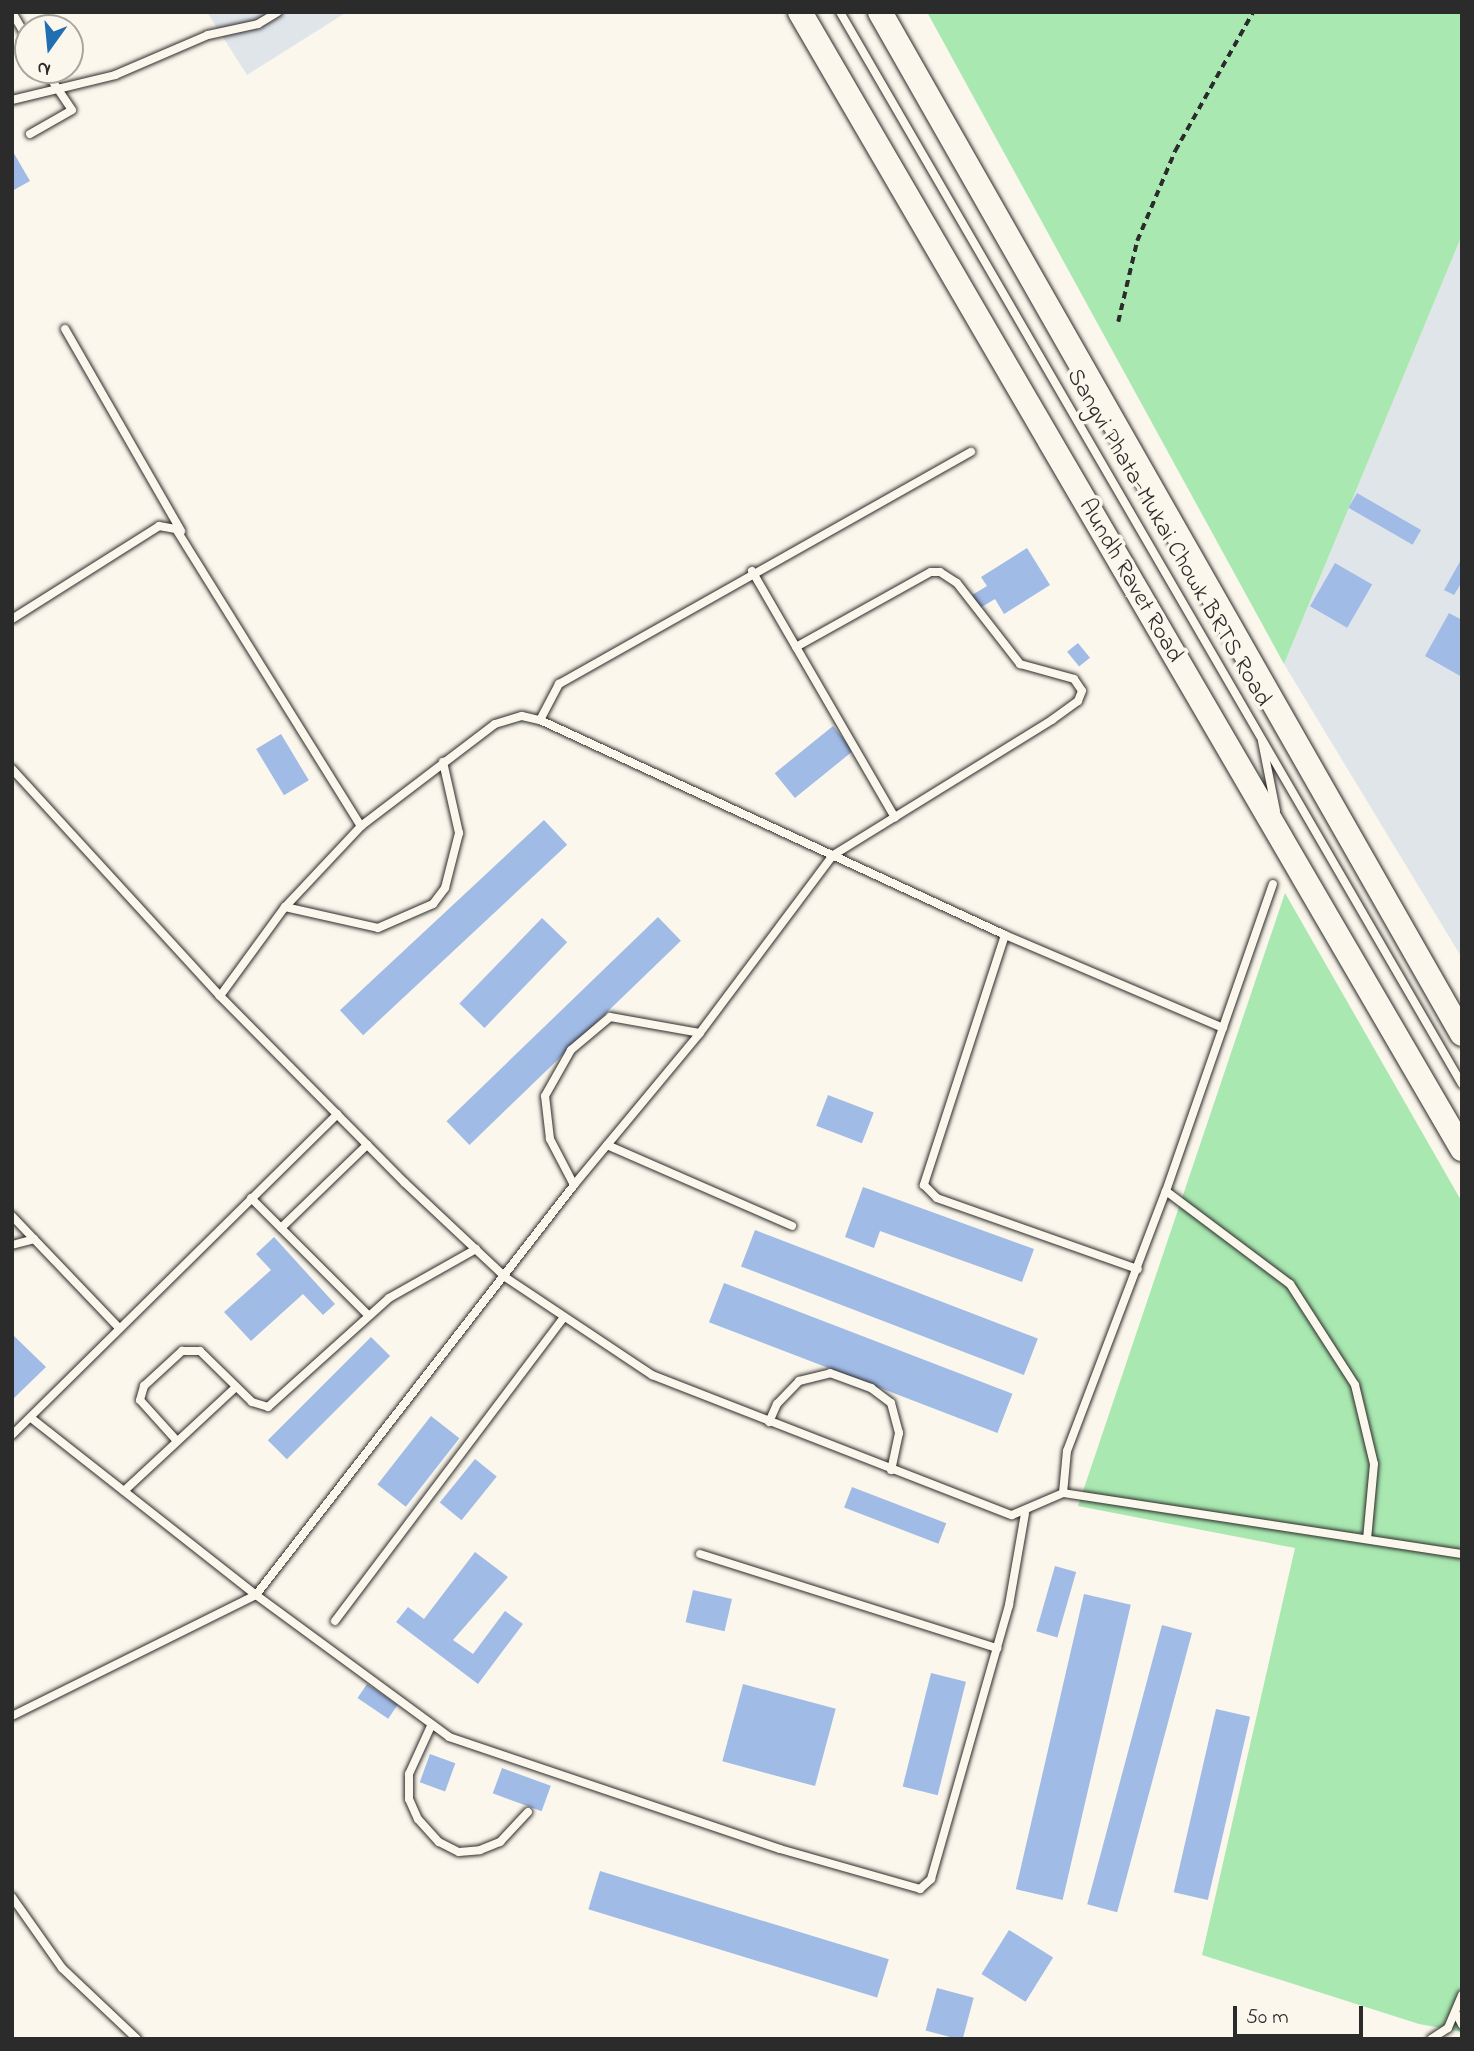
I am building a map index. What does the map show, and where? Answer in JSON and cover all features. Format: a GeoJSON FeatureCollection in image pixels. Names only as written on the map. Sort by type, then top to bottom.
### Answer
{"type":"FeatureCollection","features":[{"type":"Feature","properties":{"kind":"main road","name":"Aundh Ravet Road"},"geometry":{"type":"LineString","coordinates":[[800,12],[1462,1149]]}},
{"type":"Feature","properties":{"kind":"main road"},"geometry":{"type":"LineString","coordinates":[[880,12],[1462,1034]]}},
{"type":"Feature","properties":{"kind":"lane"},"geometry":{"type":"LineString","coordinates":[[12,100],[55,87],[116,75],[208,35],[258,24],[278,12]]}},
{"type":"Feature","properties":{"kind":"lane","name":"Sangvi Phata-Mukai Chowk BRTS Road"},"geometry":{"type":"LineString","coordinates":[[840,12],[1462,1084]]}},
{"type":"Feature","properties":{"kind":"lane"},"geometry":{"type":"LineString","coordinates":[[30,134],[72,110],[53,84]]}},
{"type":"Feature","properties":{"kind":"lane"},"geometry":{"type":"LineString","coordinates":[[65,329],[182,534],[362,826]]}},
{"type":"Feature","properties":{"kind":"lane"},"geometry":{"type":"LineString","coordinates":[[540,720],[559,684],[752,571],[971,452]]}},
{"type":"Feature","properties":{"kind":"lane"},"geometry":{"type":"LineString","coordinates":[[12,619],[159,526],[182,534]]}},
{"type":"Feature","properties":{"kind":"lane"},"geometry":{"type":"LineString","coordinates":[[752,571],[895,818]]}},
{"type":"Feature","properties":{"kind":"lane"},"geometry":{"type":"LineString","coordinates":[[12,1716],[256,1595],[574,1185],[700,1033],[833,855],[1052,720],[1078,701],[1080,685],[1074,679],[1020,664],[957,583],[940,572],[931,572],[796,647]]}},
{"type":"Feature","properties":{"kind":"lane"},"geometry":{"type":"LineString","coordinates":[[220,996],[285,907],[362,826],[443,762],[508,718],[540,720],[1005,935],[1223,1028]]}},
{"type":"Feature","properties":{"kind":"lane"},"geometry":{"type":"LineString","coordinates":[[1261,735],[1282,842]]}},
{"type":"Feature","properties":{"kind":"lane"},"geometry":{"type":"LineString","coordinates":[[285,907],[378,928],[433,904],[444,888],[459,833],[443,762]]}},
{"type":"Feature","properties":{"kind":"lane"},"geometry":{"type":"LineString","coordinates":[[12,769],[220,996],[367,1145],[475,1249],[505,1277],[652,1375],[999,1512],[1025,1513],[1063,1493],[1462,1554]]}},
{"type":"Feature","properties":{"kind":"lane"},"geometry":{"type":"LineString","coordinates":[[1063,1493],[1067,1451],[1138,1269],[1273,884]]}},
{"type":"Feature","properties":{"kind":"lane"},"geometry":{"type":"LineString","coordinates":[[1005,935],[924,1185],[937,1198],[1138,1269]]}},
{"type":"Feature","properties":{"kind":"lane"},"geometry":{"type":"LineString","coordinates":[[574,1185],[550,1139],[545,1096],[571,1050],[610,1017],[700,1033]]}},
{"type":"Feature","properties":{"kind":"lane"},"geometry":{"type":"LineString","coordinates":[[12,1435],[337,1114]]}},
{"type":"Feature","properties":{"kind":"lane"},"geometry":{"type":"LineString","coordinates":[[281,1228],[367,1145]]}},
{"type":"Feature","properties":{"kind":"lane"},"geometry":{"type":"LineString","coordinates":[[607,1145],[792,1226]]}},
{"type":"Feature","properties":{"kind":"lane"},"geometry":{"type":"LineString","coordinates":[[1166,1191],[1290,1284],[1355,1385],[1374,1464],[1367,1539]]}},
{"type":"Feature","properties":{"kind":"lane"},"geometry":{"type":"LineString","coordinates":[[251,1198],[368,1315]]}},
{"type":"Feature","properties":{"kind":"lane"},"geometry":{"type":"LineString","coordinates":[[12,1216],[119,1328]]}},
{"type":"Feature","properties":{"kind":"lane"},"geometry":{"type":"LineString","coordinates":[[12,1245],[34,1238]]}},
{"type":"Feature","properties":{"kind":"lane"},"geometry":{"type":"LineString","coordinates":[[177,1441],[140,1400],[144,1386],[182,1351],[200,1351],[260,1407],[276,1404],[368,1315],[398,1292],[475,1249]]}},
{"type":"Feature","properties":{"kind":"lane"},"geometry":{"type":"LineString","coordinates":[[335,1621],[563,1318]]}},
{"type":"Feature","properties":{"kind":"lane"},"geometry":{"type":"LineString","coordinates":[[769,1422],[777,1404],[799,1381],[830,1374],[871,1388],[891,1403],[899,1433],[891,1470]]}},
{"type":"Feature","properties":{"kind":"lane"},"geometry":{"type":"LineString","coordinates":[[124,1491],[236,1387]]}},
{"type":"Feature","properties":{"kind":"lane"},"geometry":{"type":"LineString","coordinates":[[31,1418],[256,1595],[431,1726],[465,1743],[754,1840],[920,1889],[931,1879],[997,1648],[1025,1513]]}},
{"type":"Feature","properties":{"kind":"lane"},"geometry":{"type":"LineString","coordinates":[[699,1554],[997,1648]]}},
{"type":"Feature","properties":{"kind":"lane"},"geometry":{"type":"LineString","coordinates":[[431,1726],[409,1774],[408,1799],[418,1819],[439,1842],[459,1853],[480,1850],[500,1842],[528,1812]]}},
{"type":"Feature","properties":{"kind":"lane"},"geometry":{"type":"LineString","coordinates":[[12,1897],[62,1969],[137,2039]]}},
{"type":"Feature","properties":{"kind":"lane"},"geometry":{"type":"LineString","coordinates":[[1431,2039],[1457,2015],[1462,1995]]}},
{"type":"Feature","properties":{"kind":"lane"},"geometry":{"type":"LineString","coordinates":[[1457,2015],[1462,2025]]}},
{"type":"Feature","properties":{"kind":"path"},"geometry":{"type":"LineString","coordinates":[[1118,322],[1137,241],[1175,151],[1253,12]]}},
{"type":"Feature","properties":{"kind":"shaded area"},"geometry":{"type":"Polygon","coordinates":[[[207,12],[347,12],[247,75],[207,12]]]}},
{"type":"Feature","properties":{"kind":"shaded area"},"geometry":{"type":"Polygon","coordinates":[[[1462,235],[1462,958],[1284,664],[1462,235]]]}},
{"type":"Feature","properties":{"kind":"green space"},"geometry":{"type":"Polygon","coordinates":[[[927,12],[1462,12],[1462,235],[1284,664],[927,12]]]}},
{"type":"Feature","properties":{"kind":"green space"},"geometry":{"type":"Polygon","coordinates":[[[1285,893],[1462,1202],[1462,2032],[1419,2024],[1202,1955],[1295,1548],[1078,1506],[1285,893]]]}},
{"type":"Feature","properties":{"kind":"building"},"geometry":{"type":"Polygon","coordinates":[[[12,150],[30,181],[12,191],[12,150]]]}},
{"type":"Feature","properties":{"kind":"building"},"geometry":{"type":"Polygon","coordinates":[[[1357,493],[1421,530],[1413,545],[1348,508],[1357,493]]]}},
{"type":"Feature","properties":{"kind":"building"},"geometry":{"type":"Polygon","coordinates":[[[1027,548],[1050,585],[1004,614],[995,599],[980,608],[972,595],[987,586],[981,577],[1027,548]]]}},
{"type":"Feature","properties":{"kind":"building"},"geometry":{"type":"Polygon","coordinates":[[[1462,558],[1462,582],[1454,595],[1444,590],[1462,558]]]}},
{"type":"Feature","properties":{"kind":"building"},"geometry":{"type":"Polygon","coordinates":[[[1335,563],[1372,584],[1347,628],[1310,606],[1335,563]]]}},
{"type":"Feature","properties":{"kind":"building"},"geometry":{"type":"Polygon","coordinates":[[[1449,613],[1462,620],[1462,677],[1425,656],[1449,613]]]}},
{"type":"Feature","properties":{"kind":"building"},"geometry":{"type":"Polygon","coordinates":[[[1078,643],[1090,658],[1079,667],[1067,652],[1078,643]]]}},
{"type":"Feature","properties":{"kind":"building"},"geometry":{"type":"Polygon","coordinates":[[[833,726],[853,751],[795,798],[775,773],[833,726]]]}},
{"type":"Feature","properties":{"kind":"building"},"geometry":{"type":"Polygon","coordinates":[[[281,734],[309,780],[284,795],[256,749],[281,734]]]}},
{"type":"Feature","properties":{"kind":"building"},"geometry":{"type":"Polygon","coordinates":[[[544,820],[567,845],[363,1035],[340,1010],[544,820]]]}},
{"type":"Feature","properties":{"kind":"building"},"geometry":{"type":"Polygon","coordinates":[[[658,917],[681,941],[469,1145],[447,1121],[658,917]]]}},
{"type":"Feature","properties":{"kind":"building"},"geometry":{"type":"Polygon","coordinates":[[[542,918],[567,942],[485,1028],[459,1004],[542,918]]]}},
{"type":"Feature","properties":{"kind":"building"},"geometry":{"type":"Polygon","coordinates":[[[828,1095],[874,1113],[862,1143],[816,1126],[828,1095]]]}},
{"type":"Feature","properties":{"kind":"building"},"geometry":{"type":"Polygon","coordinates":[[[863,1187],[1034,1249],[1022,1282],[880,1231],[874,1248],[845,1237],[863,1187]]]}},
{"type":"Feature","properties":{"kind":"building"},"geometry":{"type":"Polygon","coordinates":[[[755,1230],[1038,1339],[1024,1375],[741,1266],[755,1230]]]}},
{"type":"Feature","properties":{"kind":"building"},"geometry":{"type":"Polygon","coordinates":[[[274,1237],[335,1304],[323,1315],[303,1294],[251,1341],[224,1312],[271,1270],[256,1254],[274,1237]]]}},
{"type":"Feature","properties":{"kind":"building"},"geometry":{"type":"Polygon","coordinates":[[[724,1283],[1012,1394],[997,1433],[709,1322],[724,1283]]]}},
{"type":"Feature","properties":{"kind":"building"},"geometry":{"type":"Polygon","coordinates":[[[12,1334],[46,1367],[12,1400],[12,1334]]]}},
{"type":"Feature","properties":{"kind":"building"},"geometry":{"type":"Polygon","coordinates":[[[371,1337],[390,1356],[287,1459],[268,1440],[371,1337]]]}},
{"type":"Feature","properties":{"kind":"building"},"geometry":{"type":"Polygon","coordinates":[[[431,1416],[459,1438],[406,1507],[377,1485],[431,1416]]]}},
{"type":"Feature","properties":{"kind":"building"},"geometry":{"type":"Polygon","coordinates":[[[475,1459],[497,1477],[462,1520],[440,1503],[475,1459]]]}},
{"type":"Feature","properties":{"kind":"building"},"geometry":{"type":"Polygon","coordinates":[[[852,1487],[946,1523],[938,1544],[844,1508],[852,1487]]]}},
{"type":"Feature","properties":{"kind":"building"},"geometry":{"type":"Polygon","coordinates":[[[475,1552],[508,1577],[453,1640],[473,1654],[505,1611],[523,1624],[478,1684],[396,1622],[408,1607],[424,1619],[475,1552]]]}},
{"type":"Feature","properties":{"kind":"building"},"geometry":{"type":"Polygon","coordinates":[[[1055,1566],[1076,1572],[1057,1637],[1036,1631],[1055,1566]]]}},
{"type":"Feature","properties":{"kind":"building"},"geometry":{"type":"Polygon","coordinates":[[[693,1590],[732,1599],[725,1631],[686,1622],[693,1590]]]}},
{"type":"Feature","properties":{"kind":"building"},"geometry":{"type":"Polygon","coordinates":[[[1084,1594],[1131,1605],[1063,1900],[1016,1889],[1084,1594]]]}},
{"type":"Feature","properties":{"kind":"building"},"geometry":{"type":"Polygon","coordinates":[[[1162,1625],[1192,1633],[1117,1912],[1087,1904],[1162,1625]]]}},
{"type":"Feature","properties":{"kind":"building"},"geometry":{"type":"Polygon","coordinates":[[[931,1673],[966,1682],[938,1795],[903,1787],[931,1673]]]}},
{"type":"Feature","properties":{"kind":"building"},"geometry":{"type":"Polygon","coordinates":[[[367,1684],[398,1705],[388,1719],[357,1698],[367,1684]]]}},
{"type":"Feature","properties":{"kind":"building"},"geometry":{"type":"Polygon","coordinates":[[[743,1684],[836,1709],[815,1786],[722,1761],[743,1684]]]}},
{"type":"Feature","properties":{"kind":"building"},"geometry":{"type":"Polygon","coordinates":[[[1216,1709],[1250,1717],[1208,1900],[1174,1892],[1216,1709]]]}},
{"type":"Feature","properties":{"kind":"building"},"geometry":{"type":"Polygon","coordinates":[[[430,1754],[455,1763],[445,1791],[420,1782],[430,1754]]]}},
{"type":"Feature","properties":{"kind":"building"},"geometry":{"type":"Polygon","coordinates":[[[502,1768],[551,1786],[542,1811],[493,1793],[502,1768]]]}},
{"type":"Feature","properties":{"kind":"building"},"geometry":{"type":"Polygon","coordinates":[[[600,1871],[889,1959],[877,1998],[588,1909],[600,1871]]]}},
{"type":"Feature","properties":{"kind":"building"},"geometry":{"type":"Polygon","coordinates":[[[1009,1930],[1053,1958],[1026,2002],[981,1974],[1009,1930]]]}},
{"type":"Feature","properties":{"kind":"building"},"geometry":{"type":"Polygon","coordinates":[[[937,1988],[974,1998],[963,2039],[926,2031],[937,1988]]]}}]}
